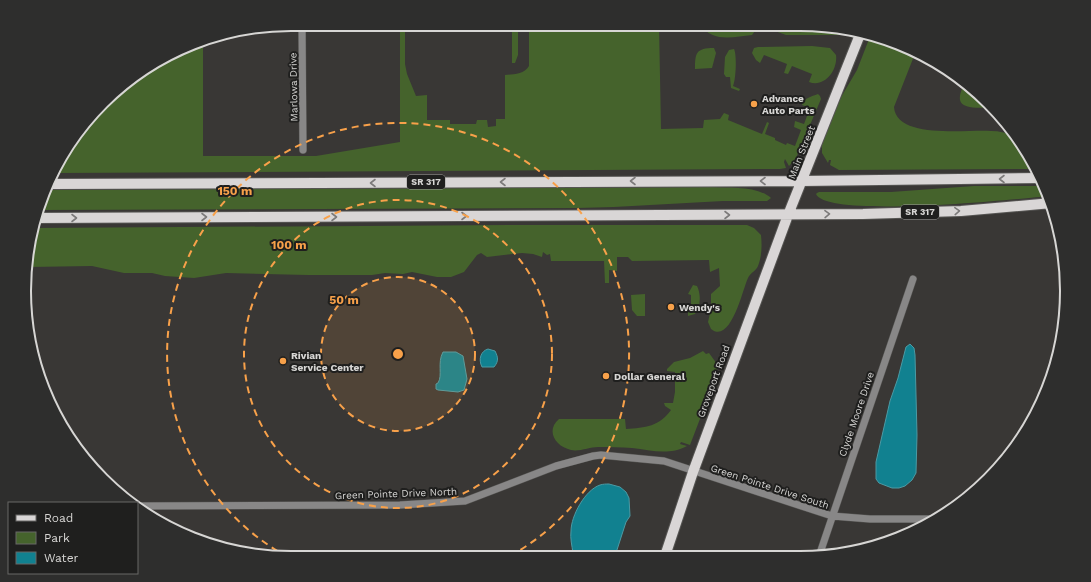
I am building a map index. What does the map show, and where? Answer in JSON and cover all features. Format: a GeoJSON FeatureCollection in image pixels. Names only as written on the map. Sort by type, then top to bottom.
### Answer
{"type":"FeatureCollection","features":[{"type":"Feature","properties":{"kind":"main road","name":"Main Street"},"geometry":{"type":"LineString","coordinates":[[788,215],[859,38]]}},
{"type":"Feature","properties":{"kind":"main road","name":"SR 317"},"geometry":{"type":"LineString","coordinates":[[55,184],[802,181],[1034,178]]}},
{"type":"Feature","properties":{"kind":"main road","name":"SR 317"},"geometry":{"type":"LineString","coordinates":[[42,218],[788,215],[935,212],[1044,203]]}},
{"type":"Feature","properties":{"kind":"main road","name":"Groveport Road"},"geometry":{"type":"LineString","coordinates":[[667,551],[693,472],[788,215]]}},
{"type":"Feature","properties":{"kind":"street","name":"Marlowa Drive"},"geometry":{"type":"LineString","coordinates":[[302,31],[303,150]]}},
{"type":"Feature","properties":{"kind":"street","name":"Clyde Moore Drive"},"geometry":{"type":"LineString","coordinates":[[821,550],[913,279]]}},
{"type":"Feature","properties":{"kind":"street","name":"Green Pointe Drive North"},"geometry":{"type":"LineString","coordinates":[[146,506],[394,505],[465,501],[556,466],[601,455],[664,461],[693,472]]}},
{"type":"Feature","properties":{"kind":"street","name":"Green Pointe Drive South"},"geometry":{"type":"LineString","coordinates":[[693,472],[832,516],[870,519],[924,519]]}},
{"type":"Feature","properties":{"kind":"green space"},"geometry":{"type":"Polygon","coordinates":[[[400,31],[405,31],[405,64],[407,74],[416,96],[427,95],[427,120],[450,120],[450,124],[476,124],[477,120],[487,120],[488,127],[496,126],[496,119],[505,119],[505,75],[521,73],[529,66],[529,31],[659,31],[661,129],[703,128],[704,120],[720,119],[724,113],[729,115],[728,120],[762,134],[767,122],[769,123],[765,134],[786,145],[787,143],[795,146],[801,130],[794,127],[795,121],[804,124],[810,108],[802,105],[803,102],[818,94],[821,99],[796,158],[789,166],[785,159],[784,162],[786,168],[780,169],[60,173],[85,133],[107,107],[133,85],[161,66],[203,47],[203,156],[316,156],[400,142],[400,31]]]}},
{"type":"Feature","properties":{"kind":"green space"},"geometry":{"type":"Polygon","coordinates":[[[512,31],[518,31],[518,55],[515,63],[512,63],[512,31]]]}},
{"type":"Feature","properties":{"kind":"green space"},"geometry":{"type":"Polygon","coordinates":[[[706,31],[755,31],[752,35],[730,37],[711,34],[706,31]]]}},
{"type":"Feature","properties":{"kind":"green space"},"geometry":{"type":"Polygon","coordinates":[[[775,31],[800,31],[843,35],[842,35],[786,35],[775,31]]]}},
{"type":"Feature","properties":{"kind":"green space"},"geometry":{"type":"Polygon","coordinates":[[[868,40],[914,57],[894,107],[898,117],[907,124],[920,129],[935,131],[994,131],[1006,133],[1029,169],[839,170],[830,165],[831,160],[829,160],[828,163],[822,153],[822,140],[837,104],[857,70],[868,40]]]}},
{"type":"Feature","properties":{"kind":"green space"},"geometry":{"type":"Polygon","coordinates":[[[812,46],[830,48],[836,55],[833,72],[825,80],[815,83],[809,82],[812,74],[792,66],[788,74],[784,73],[787,64],[764,55],[760,63],[756,60],[752,53],[754,48],[758,47],[812,46]]]}},
{"type":"Feature","properties":{"kind":"green space"},"geometry":{"type":"Polygon","coordinates":[[[714,48],[716,53],[712,68],[695,69],[695,59],[698,52],[703,49],[714,48]]]}},
{"type":"Feature","properties":{"kind":"green space"},"geometry":{"type":"Polygon","coordinates":[[[734,49],[736,56],[736,67],[733,86],[740,89],[739,91],[731,88],[730,77],[726,77],[724,74],[725,57],[729,50],[734,49]]]}},
{"type":"Feature","properties":{"kind":"green space"},"geometry":{"type":"Polygon","coordinates":[[[962,88],[985,108],[969,107],[962,103],[960,100],[962,88]]]}},
{"type":"Feature","properties":{"kind":"green space"},"geometry":{"type":"Polygon","coordinates":[[[974,186],[1037,186],[1042,197],[925,206],[886,206],[853,205],[828,201],[816,194],[819,192],[891,192],[974,186]]]}},
{"type":"Feature","properties":{"kind":"green space"},"geometry":{"type":"Polygon","coordinates":[[[712,187],[759,191],[771,198],[767,201],[723,201],[577,208],[44,210],[52,190],[712,187]]]}},
{"type":"Feature","properties":{"kind":"green space"},"geometry":{"type":"Polygon","coordinates":[[[747,225],[754,228],[761,235],[762,247],[757,268],[748,278],[730,323],[725,329],[718,332],[711,329],[708,322],[711,309],[711,294],[720,286],[719,268],[710,272],[709,260],[632,261],[628,257],[617,257],[617,271],[609,270],[609,283],[605,283],[604,261],[551,261],[550,254],[547,255],[543,252],[542,257],[522,253],[487,257],[481,253],[477,255],[464,272],[451,277],[437,277],[412,272],[403,274],[385,273],[372,275],[226,273],[194,278],[165,276],[152,273],[124,273],[92,266],[32,267],[39,228],[747,225]]]}},
{"type":"Feature","properties":{"kind":"green space"},"geometry":{"type":"Polygon","coordinates":[[[693,285],[697,286],[698,289],[700,297],[699,304],[695,314],[688,316],[688,311],[691,310],[691,295],[688,294],[693,285]]]}},
{"type":"Feature","properties":{"kind":"green space"},"geometry":{"type":"Polygon","coordinates":[[[645,294],[645,316],[637,316],[632,310],[631,295],[645,294]]]}},
{"type":"Feature","properties":{"kind":"green space"},"geometry":{"type":"Polygon","coordinates":[[[703,351],[706,354],[709,353],[717,364],[716,377],[690,445],[681,442],[680,444],[687,446],[666,452],[611,447],[571,450],[561,446],[554,438],[553,428],[559,419],[625,419],[626,429],[646,427],[657,423],[662,420],[671,410],[665,406],[664,403],[673,403],[675,392],[675,372],[667,371],[667,369],[674,362],[690,358],[703,351]]]}},
{"type":"Feature","properties":{"kind":"water"},"geometry":{"type":"Polygon","coordinates":[[[910,344],[914,348],[915,355],[917,435],[916,473],[912,480],[905,486],[892,488],[879,483],[876,479],[876,462],[890,401],[906,347],[910,344]]]}},
{"type":"Feature","properties":{"kind":"water"},"geometry":{"type":"Polygon","coordinates":[[[488,349],[495,351],[497,363],[494,367],[482,367],[480,361],[481,356],[488,349]]]}},
{"type":"Feature","properties":{"kind":"water"},"geometry":{"type":"Polygon","coordinates":[[[443,352],[456,352],[463,356],[467,379],[464,390],[458,392],[436,389],[436,384],[438,383],[440,376],[440,360],[443,352]]]}},
{"type":"Feature","properties":{"kind":"water"},"geometry":{"type":"Polygon","coordinates":[[[603,484],[620,487],[626,492],[629,498],[630,516],[626,522],[617,551],[573,551],[571,531],[573,518],[576,511],[589,492],[603,484]]]}},
{"type":"Feature","properties":{"kind":"place","name":"Advance Auto Parts"},"geometry":{"type":"Point","coordinates":[754,104]}},
{"type":"Feature","properties":{"kind":"place","name":"Wendy's"},"geometry":{"type":"Point","coordinates":[671,307]}},
{"type":"Feature","properties":{"kind":"place","name":"Rivian Service Center"},"geometry":{"type":"Point","coordinates":[283,361]}},
{"type":"Feature","properties":{"kind":"place","name":"Dollar General"},"geometry":{"type":"Point","coordinates":[606,376]}}]}
